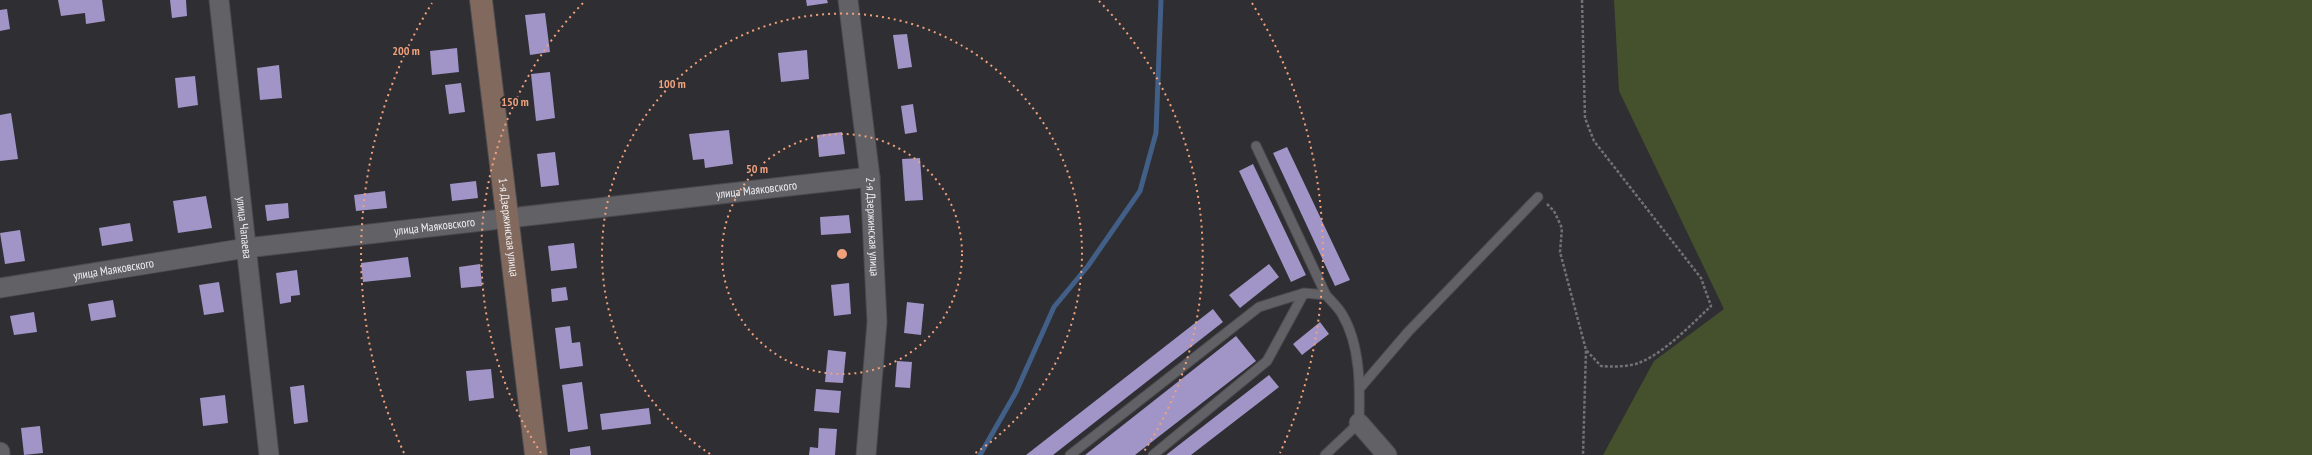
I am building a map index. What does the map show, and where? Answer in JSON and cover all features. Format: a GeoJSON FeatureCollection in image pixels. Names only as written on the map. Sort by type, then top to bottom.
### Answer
{"type":"FeatureCollection","features":[{"type":"Feature","properties":{"kind":"street","name":"улица Чапаева"},"geometry":{"type":"LineString","coordinates":[[219,0],[269,455]]}},
{"type":"Feature","properties":{"kind":"street","name":"1-я Дзержинская улица"},"geometry":{"type":"LineString","coordinates":[[481,0],[536,455]]}},
{"type":"Feature","properties":{"kind":"street","name":"2-я Дзержинская улица"},"geometry":{"type":"LineString","coordinates":[[848,0],[870,177],[877,322],[866,455]]}},
{"type":"Feature","properties":{"kind":"street","name":"улица Маяковского"},"geometry":{"type":"LineString","coordinates":[[0,288],[246,248],[507,217],[870,177]]}},
{"type":"Feature","properties":{"kind":"street"},"geometry":{"type":"LineString","coordinates":[[1359,423],[1387,455]]}},
{"type":"Feature","properties":{"kind":"lane"},"geometry":{"type":"LineString","coordinates":[[1256,146],[1326,295],[1342,314],[1352,339],[1360,388],[1359,423],[1325,455]]}},
{"type":"Feature","properties":{"kind":"lane"},"geometry":{"type":"LineString","coordinates":[[1360,388],[1408,332],[1538,197]]}},
{"type":"Feature","properties":{"kind":"lane"},"geometry":{"type":"LineString","coordinates":[[1070,455],[1259,307],[1304,293],[1326,295]]}},
{"type":"Feature","properties":{"kind":"lane"},"geometry":{"type":"LineString","coordinates":[[1153,455],[1267,361],[1304,293]]}},
{"type":"Feature","properties":{"kind":"path"},"geometry":{"type":"LineString","coordinates":[[1582,0],[1585,118],[1594,141],[1701,278],[1711,306],[1676,338],[1641,362],[1614,367],[1601,366],[1586,350]]}},
{"type":"Feature","properties":{"kind":"path"},"geometry":{"type":"LineString","coordinates":[[1538,197],[1554,210],[1562,228],[1560,252],[1586,350],[1583,455]]}},
{"type":"Feature","properties":{"kind":"green space"},"geometry":{"type":"Polygon","coordinates":[[[1614,0],[2312,0],[2312,455],[1603,455],[1654,361],[1724,309],[1619,91],[1614,0]]]}},
{"type":"Feature","properties":{"kind":"building"},"geometry":{"type":"Polygon","coordinates":[[[58,0],[102,0],[105,21],[86,24],[85,13],[61,16],[58,0]]]}},
{"type":"Feature","properties":{"kind":"building"},"geometry":{"type":"Polygon","coordinates":[[[170,0],[186,0],[187,16],[172,18],[170,0]]]}},
{"type":"Feature","properties":{"kind":"building"},"geometry":{"type":"Polygon","coordinates":[[[806,0],[827,0],[828,3],[807,6],[806,0]]]}},
{"type":"Feature","properties":{"kind":"building"},"geometry":{"type":"Polygon","coordinates":[[[7,9],[10,29],[0,31],[0,10],[7,9]]]}},
{"type":"Feature","properties":{"kind":"building"},"geometry":{"type":"Polygon","coordinates":[[[545,13],[550,52],[530,55],[525,15],[545,13]]]}},
{"type":"Feature","properties":{"kind":"building"},"geometry":{"type":"Polygon","coordinates":[[[907,34],[912,67],[898,69],[893,35],[907,34]]]}},
{"type":"Feature","properties":{"kind":"building"},"geometry":{"type":"Polygon","coordinates":[[[457,48],[459,72],[432,75],[430,51],[457,48]]]}},
{"type":"Feature","properties":{"kind":"building"},"geometry":{"type":"Polygon","coordinates":[[[807,50],[809,79],[781,82],[778,53],[807,50]]]}},
{"type":"Feature","properties":{"kind":"building"},"geometry":{"type":"Polygon","coordinates":[[[279,65],[282,98],[260,100],[257,68],[279,65]]]}},
{"type":"Feature","properties":{"kind":"building"},"geometry":{"type":"Polygon","coordinates":[[[550,72],[555,118],[536,121],[531,74],[550,72]]]}},
{"type":"Feature","properties":{"kind":"building"},"geometry":{"type":"Polygon","coordinates":[[[195,76],[198,105],[178,108],[175,78],[195,76]]]}},
{"type":"Feature","properties":{"kind":"building"},"geometry":{"type":"Polygon","coordinates":[[[461,83],[465,112],[449,114],[445,85],[461,83]]]}},
{"type":"Feature","properties":{"kind":"building"},"geometry":{"type":"Polygon","coordinates":[[[913,104],[917,132],[905,134],[901,106],[913,104]]]}},
{"type":"Feature","properties":{"kind":"building"},"geometry":{"type":"Polygon","coordinates":[[[11,113],[18,159],[0,161],[0,115],[11,113]]]}},
{"type":"Feature","properties":{"kind":"building"},"geometry":{"type":"Polygon","coordinates":[[[729,130],[733,164],[705,168],[704,159],[693,160],[689,134],[729,130]]]}},
{"type":"Feature","properties":{"kind":"building"},"geometry":{"type":"Polygon","coordinates":[[[842,132],[845,154],[819,157],[817,135],[842,132]]]}},
{"type":"Feature","properties":{"kind":"building"},"geometry":{"type":"Polygon","coordinates":[[[1287,147],[1350,280],[1335,286],[1273,153],[1287,147]]]}},
{"type":"Feature","properties":{"kind":"building"},"geometry":{"type":"Polygon","coordinates":[[[555,152],[559,185],[541,187],[537,154],[555,152]]]}},
{"type":"Feature","properties":{"kind":"building"},"geometry":{"type":"Polygon","coordinates":[[[920,158],[923,200],[905,201],[902,159],[920,158]]]}},
{"type":"Feature","properties":{"kind":"building"},"geometry":{"type":"Polygon","coordinates":[[[1253,164],[1306,275],[1291,282],[1239,171],[1253,164]]]}},
{"type":"Feature","properties":{"kind":"building"},"geometry":{"type":"Polygon","coordinates":[[[476,181],[478,198],[452,201],[450,184],[476,181]]]}},
{"type":"Feature","properties":{"kind":"building"},"geometry":{"type":"Polygon","coordinates":[[[385,191],[387,208],[356,211],[354,195],[385,191]]]}},
{"type":"Feature","properties":{"kind":"building"},"geometry":{"type":"Polygon","coordinates":[[[206,196],[212,228],[178,233],[173,201],[206,196]]]}},
{"type":"Feature","properties":{"kind":"building"},"geometry":{"type":"Polygon","coordinates":[[[288,203],[289,218],[267,221],[265,205],[288,203]]]}},
{"type":"Feature","properties":{"kind":"building"},"geometry":{"type":"Polygon","coordinates":[[[849,215],[851,233],[821,235],[820,217],[849,215]]]}},
{"type":"Feature","properties":{"kind":"building"},"geometry":{"type":"Polygon","coordinates":[[[130,223],[133,241],[102,246],[99,228],[130,223]]]}},
{"type":"Feature","properties":{"kind":"building"},"geometry":{"type":"Polygon","coordinates":[[[20,230],[25,261],[5,264],[0,233],[20,230]]]}},
{"type":"Feature","properties":{"kind":"building"},"geometry":{"type":"Polygon","coordinates":[[[574,243],[577,268],[551,271],[548,246],[574,243]]]}},
{"type":"Feature","properties":{"kind":"building"},"geometry":{"type":"Polygon","coordinates":[[[408,257],[411,277],[363,282],[361,263],[408,257]]]}},
{"type":"Feature","properties":{"kind":"building"},"geometry":{"type":"Polygon","coordinates":[[[480,264],[482,286],[461,288],[459,267],[480,264]]]}},
{"type":"Feature","properties":{"kind":"building"},"geometry":{"type":"Polygon","coordinates":[[[1269,264],[1279,277],[1240,308],[1229,295],[1269,264]]]}},
{"type":"Feature","properties":{"kind":"building"},"geometry":{"type":"Polygon","coordinates":[[[297,270],[300,295],[291,296],[291,302],[280,304],[276,273],[297,270]]]}},
{"type":"Feature","properties":{"kind":"building"},"geometry":{"type":"Polygon","coordinates":[[[219,282],[224,312],[204,315],[199,285],[219,282]]]}},
{"type":"Feature","properties":{"kind":"building"},"geometry":{"type":"Polygon","coordinates":[[[849,283],[851,314],[834,316],[831,285],[849,283]]]}},
{"type":"Feature","properties":{"kind":"building"},"geometry":{"type":"Polygon","coordinates":[[[566,287],[568,300],[552,302],[551,289],[566,287]]]}},
{"type":"Feature","properties":{"kind":"building"},"geometry":{"type":"Polygon","coordinates":[[[113,300],[116,317],[91,321],[88,304],[113,300]]]}},
{"type":"Feature","properties":{"kind":"building"},"geometry":{"type":"Polygon","coordinates":[[[907,302],[924,304],[921,335],[904,333],[907,302]]]}},
{"type":"Feature","properties":{"kind":"building"},"geometry":{"type":"Polygon","coordinates":[[[1213,309],[1223,322],[1053,455],[1026,455],[1213,309]]]}},
{"type":"Feature","properties":{"kind":"building"},"geometry":{"type":"Polygon","coordinates":[[[34,312],[37,332],[14,335],[10,316],[34,312]]]}},
{"type":"Feature","properties":{"kind":"building"},"geometry":{"type":"Polygon","coordinates":[[[1320,322],[1329,334],[1302,355],[1293,344],[1320,322]]]}},
{"type":"Feature","properties":{"kind":"building"},"geometry":{"type":"Polygon","coordinates":[[[570,326],[572,343],[580,342],[583,366],[560,369],[555,328],[570,326]]]}},
{"type":"Feature","properties":{"kind":"building"},"geometry":{"type":"Polygon","coordinates":[[[1236,336],[1256,361],[1135,455],[1085,455],[1236,336]]]}},
{"type":"Feature","properties":{"kind":"building"},"geometry":{"type":"Polygon","coordinates":[[[828,350],[846,352],[843,383],[825,382],[828,350]]]}},
{"type":"Feature","properties":{"kind":"building"},"geometry":{"type":"Polygon","coordinates":[[[897,361],[912,362],[910,388],[895,387],[897,361]]]}},
{"type":"Feature","properties":{"kind":"building"},"geometry":{"type":"Polygon","coordinates":[[[491,369],[494,398],[469,401],[466,371],[491,369]]]}},
{"type":"Feature","properties":{"kind":"building"},"geometry":{"type":"Polygon","coordinates":[[[1269,375],[1279,387],[1191,455],[1166,455],[1269,375]]]}},
{"type":"Feature","properties":{"kind":"building"},"geometry":{"type":"Polygon","coordinates":[[[582,382],[588,429],[568,432],[562,385],[582,382]]]}},
{"type":"Feature","properties":{"kind":"building"},"geometry":{"type":"Polygon","coordinates":[[[304,385],[308,422],[294,424],[290,387],[304,385]]]}},
{"type":"Feature","properties":{"kind":"building"},"geometry":{"type":"Polygon","coordinates":[[[816,389],[841,391],[839,413],[814,411],[816,389]]]}},
{"type":"Feature","properties":{"kind":"building"},"geometry":{"type":"Polygon","coordinates":[[[225,395],[228,423],[203,426],[200,398],[225,395]]]}},
{"type":"Feature","properties":{"kind":"building"},"geometry":{"type":"Polygon","coordinates":[[[649,408],[651,424],[602,430],[600,414],[649,408]]]}},
{"type":"Feature","properties":{"kind":"building"},"geometry":{"type":"Polygon","coordinates":[[[40,426],[43,453],[24,455],[21,428],[40,426]]]}},
{"type":"Feature","properties":{"kind":"building"},"geometry":{"type":"Polygon","coordinates":[[[819,428],[837,429],[835,455],[809,455],[810,447],[818,448],[819,428]]]}},
{"type":"Feature","properties":{"kind":"building"},"geometry":{"type":"Polygon","coordinates":[[[590,446],[591,455],[570,455],[570,449],[590,446]]]}},
{"type":"Feature","properties":{"kind":"waterway"},"geometry":{"type":"LineString","coordinates":[[980,455],[1016,392],[1054,307],[1088,266],[1140,191],[1156,133],[1161,0]]}}]}
